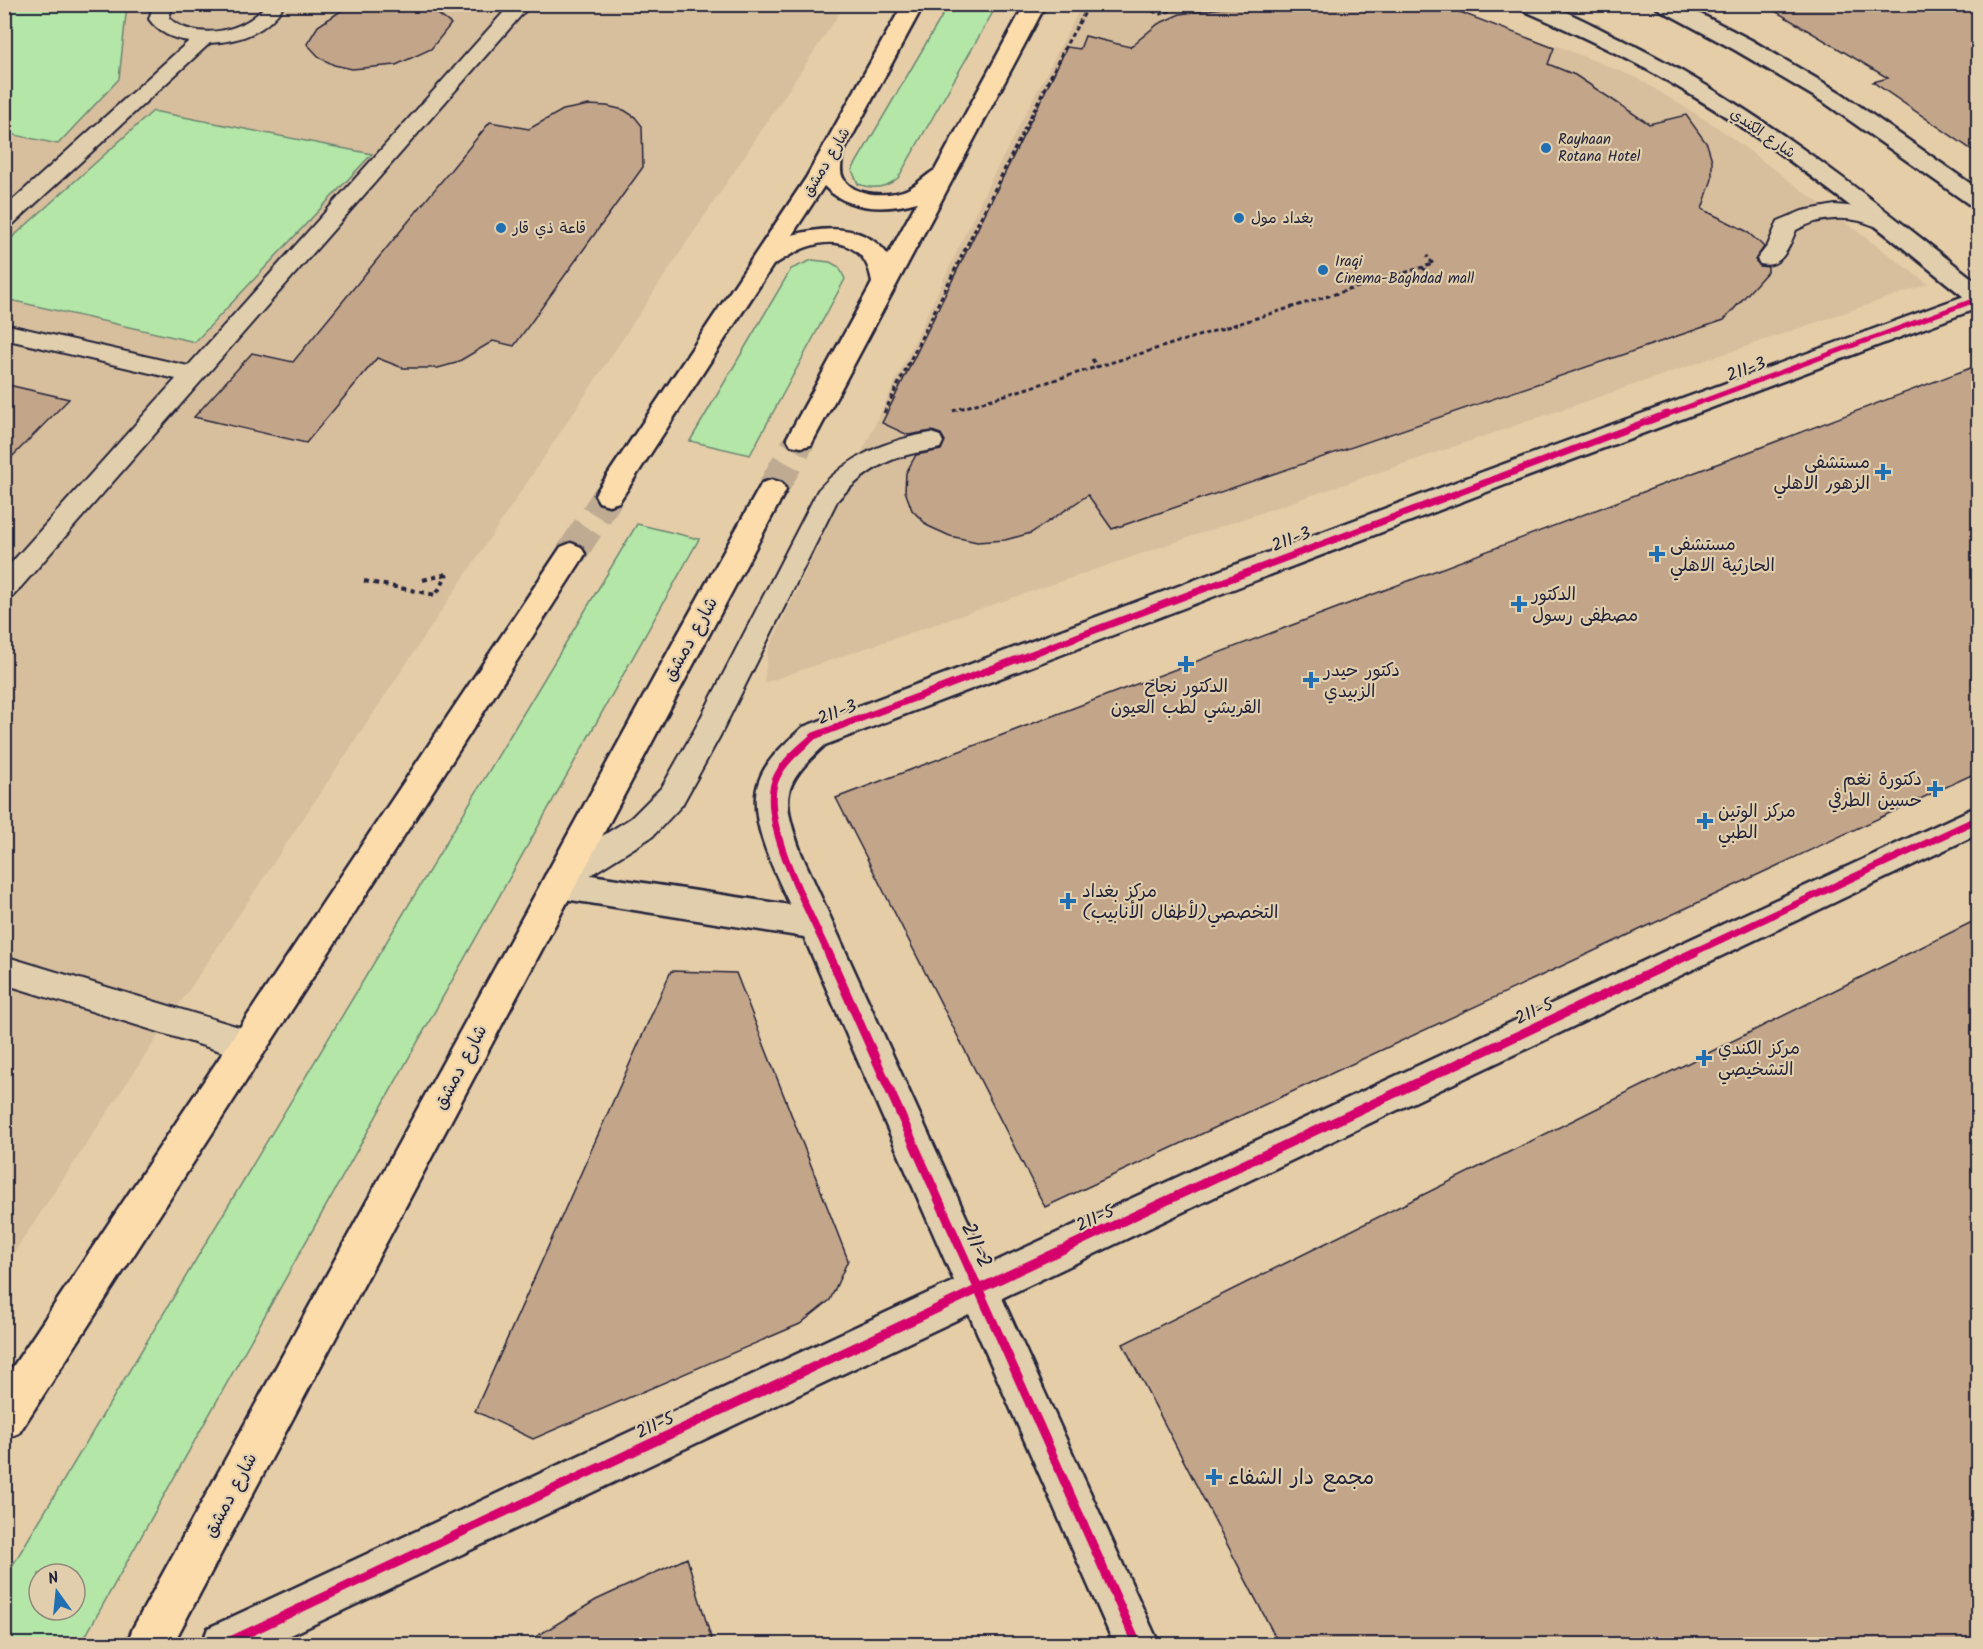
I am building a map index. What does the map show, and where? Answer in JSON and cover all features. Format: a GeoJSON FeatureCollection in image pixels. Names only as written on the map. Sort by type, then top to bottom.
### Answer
{"type":"FeatureCollection","features":[{"type":"Feature","properties":{"kind":"main road","name":"شارع دمشق"},"geometry":{"type":"LineString","coordinates":[[609,495],[831,156],[914,4]]}},
{"type":"Feature","properties":{"kind":"main road"},"geometry":{"type":"LineString","coordinates":[[801,438],[1036,4]]}},
{"type":"Feature","properties":{"kind":"main road"},"geometry":{"type":"LineString","coordinates":[[831,156],[829,170],[838,187],[852,196],[872,201],[891,201],[915,195],[932,184],[948,167]]}},
{"type":"Feature","properties":{"kind":"main road"},"geometry":{"type":"LineString","coordinates":[[763,261],[801,240],[820,236],[842,237],[862,243],[878,256],[884,271],[885,286]]}},
{"type":"Feature","properties":{"kind":"main road","name":"شارع دمشق"},"geometry":{"type":"LineString","coordinates":[[149,1644],[772,490]]}},
{"type":"Feature","properties":{"kind":"main road"},"geometry":{"type":"LineString","coordinates":[[4,1418],[571,554]]}},
{"type":"Feature","properties":{"kind":"street","name":"شارع الكندي"},"geometry":{"type":"LineString","coordinates":[[1526,4],[1659,68],[1719,102],[1765,133],[1884,222],[1978,297]]}},
{"type":"Feature","properties":{"kind":"street"},"geometry":{"type":"LineString","coordinates":[[1664,4],[1743,45],[1833,98],[1978,200]]}},
{"type":"Feature","properties":{"kind":"street","name":"211-3"},"geometry":{"type":"LineString","coordinates":[[815,924],[776,832],[772,810],[774,783],[787,761],[814,736],[1978,297]]}},
{"type":"Feature","properties":{"kind":"street","name":"211-5"},"geometry":{"type":"LineString","coordinates":[[224,1644],[1978,819]]}},
{"type":"Feature","properties":{"kind":"street"},"geometry":{"type":"LineString","coordinates":[[560,880],[815,924]]}},
{"type":"Feature","properties":{"kind":"street","name":"211-2"},"geometry":{"type":"LineString","coordinates":[[815,924],[1137,1644]]}},
{"type":"Feature","properties":{"kind":"lane"},"geometry":{"type":"LineString","coordinates":[[164,4],[159,19],[165,27],[176,34],[205,37],[231,34],[249,28],[264,20],[276,4]]}},
{"type":"Feature","properties":{"kind":"lane"},"geometry":{"type":"LineString","coordinates":[[4,589],[522,4]]}},
{"type":"Feature","properties":{"kind":"lane"},"geometry":{"type":"LineString","coordinates":[[4,220],[205,37]]}},
{"type":"Feature","properties":{"kind":"lane"},"geometry":{"type":"LineString","coordinates":[[1768,259],[1778,247],[1786,225],[1804,218],[1838,211],[1857,213],[1884,222]]}},
{"type":"Feature","properties":{"kind":"lane"},"geometry":{"type":"LineString","coordinates":[[4,331],[195,375]]}},
{"type":"Feature","properties":{"kind":"lane"},"geometry":{"type":"LineString","coordinates":[[560,880],[642,827],[672,796],[706,736],[827,496],[840,480],[868,460],[900,448],[931,442]]}},
{"type":"Feature","properties":{"kind":"lane"},"geometry":{"type":"LineString","coordinates":[[4,970],[249,1045]]}},
{"type":"Feature","properties":{"kind":"path"},"geometry":{"type":"LineString","coordinates":[[882,416],[1066,45],[1090,4]]}},
{"type":"Feature","properties":{"kind":"path"},"geometry":{"type":"LineString","coordinates":[[1131,4],[1161,14],[1186,5],[1193,11]]}},
{"type":"Feature","properties":{"kind":"path"},"geometry":{"type":"LineString","coordinates":[[1222,4],[1222,10]]}},
{"type":"Feature","properties":{"kind":"path"},"geometry":{"type":"LineString","coordinates":[[1255,4],[1261,4]]}},
{"type":"Feature","properties":{"kind":"path"},"geometry":{"type":"LineString","coordinates":[[948,412],[1433,264],[1427,256]]}},
{"type":"Feature","properties":{"kind":"path"},"geometry":{"type":"LineString","coordinates":[[1422,267],[1430,275]]}},
{"type":"Feature","properties":{"kind":"path"},"geometry":{"type":"LineString","coordinates":[[1092,359],[1097,367]]}},
{"type":"Feature","properties":{"kind":"path"},"geometry":{"type":"LineString","coordinates":[[364,581],[436,596],[447,573],[423,580]]}},
{"type":"Feature","properties":{"kind":"shaded area"},"geometry":{"type":"Polygon","coordinates":[[[5,5],[845,5],[5,1266],[5,5]]]}},
{"type":"Feature","properties":{"kind":"shaded area"},"geometry":{"type":"Polygon","coordinates":[[[1082,5],[1439,5],[1553,47],[1555,45],[1637,78],[1717,127],[1928,284],[764,683],[768,651],[987,188],[1082,5]]]}},
{"type":"Feature","properties":{"kind":"green space"},"geometry":{"type":"Polygon","coordinates":[[[949,4],[997,5],[898,178],[879,187],[858,184],[852,170],[949,4]]]}},
{"type":"Feature","properties":{"kind":"green space"},"geometry":{"type":"Polygon","coordinates":[[[4,5],[127,5],[119,79],[58,144],[5,133],[4,5]]]}},
{"type":"Feature","properties":{"kind":"green space"},"geometry":{"type":"Polygon","coordinates":[[[153,111],[372,154],[195,342],[5,299],[5,244],[153,111]]]}},
{"type":"Feature","properties":{"kind":"green space"},"geometry":{"type":"Polygon","coordinates":[[[812,260],[830,262],[839,267],[845,279],[750,455],[690,441],[791,269],[812,260]]]}},
{"type":"Feature","properties":{"kind":"green space"},"geometry":{"type":"Polygon","coordinates":[[[637,524],[699,539],[81,1644],[5,1644],[5,1578],[637,524]]]}},
{"type":"Feature","properties":{"kind":"building"},"geometry":{"type":"Polygon","coordinates":[[[360,4],[424,4],[451,24],[431,49],[396,65],[352,69],[334,65],[320,58],[307,44],[318,26],[341,11],[360,4]]]}},
{"type":"Feature","properties":{"kind":"building"},"geometry":{"type":"Polygon","coordinates":[[[1251,4],[1439,4],[1554,48],[1548,64],[1575,75],[1649,124],[1686,115],[1707,144],[1712,160],[1712,179],[1702,209],[1746,231],[1760,243],[1764,247],[1755,260],[1760,266],[1768,267],[1768,271],[1724,320],[1112,529],[1088,495],[1031,533],[1005,540],[977,542],[950,536],[928,526],[912,510],[905,491],[906,473],[916,455],[941,450],[945,441],[941,434],[932,431],[908,435],[882,423],[1067,47],[1080,49],[1085,36],[1130,47],[1158,24],[1180,14],[1251,4]]]}},
{"type":"Feature","properties":{"kind":"building"},"geometry":{"type":"Polygon","coordinates":[[[1763,4],[1978,4],[1978,154],[1873,82],[1888,78],[1763,4]]]}},
{"type":"Feature","properties":{"kind":"building","name":"قاعة ذي قار"},"geometry":{"type":"Polygon","coordinates":[[[589,105],[624,110],[635,117],[642,126],[643,167],[514,346],[493,341],[456,363],[438,368],[403,368],[377,358],[306,443],[194,417],[252,353],[293,362],[490,122],[529,129],[563,110],[589,105]]]}},
{"type":"Feature","properties":{"kind":"building"},"geometry":{"type":"Polygon","coordinates":[[[1978,365],[1978,772],[1045,1207],[836,798],[1978,365]]]}},
{"type":"Feature","properties":{"kind":"building"},"geometry":{"type":"Polygon","coordinates":[[[4,384],[69,399],[4,465],[4,384]]]}},
{"type":"Feature","properties":{"kind":"building"},"geometry":{"type":"Polygon","coordinates":[[[1978,919],[1978,1644],[1279,1644],[1123,1344],[1978,919]]]}},
{"type":"Feature","properties":{"kind":"building"},"geometry":{"type":"Polygon","coordinates":[[[671,971],[736,973],[848,1260],[830,1300],[800,1324],[533,1439],[475,1411],[671,971]]]}},
{"type":"Feature","properties":{"kind":"building"},"geometry":{"type":"Polygon","coordinates":[[[687,1558],[713,1644],[524,1644],[596,1600],[687,1558]]]}},
{"type":"Feature","properties":{"kind":"tunnel"},"geometry":{"type":"LineString","coordinates":[[772,490],[801,438]]}},
{"type":"Feature","properties":{"kind":"tunnel"},"geometry":{"type":"LineString","coordinates":[[571,554],[609,495]]}},
{"type":"Feature","properties":{"kind":"cycle path"},"geometry":{"type":"LineString","coordinates":[[1137,1644],[792,873],[777,833],[773,813],[772,796],[778,774],[814,736],[1495,478],[1978,299]]}},
{"type":"Feature","properties":{"kind":"cycle path"},"geometry":{"type":"LineString","coordinates":[[224,1644],[1978,819]]}},
{"type":"Feature","properties":{"kind":"place","name":"Rayhaan Rotana Hotel"},"geometry":{"type":"Point","coordinates":[1546,148]}},
{"type":"Feature","properties":{"kind":"place","name":"بغداد مول"},"geometry":{"type":"Point","coordinates":[1239,218]}},
{"type":"Feature","properties":{"kind":"place","name":"قاعة ذي قار"},"geometry":{"type":"Point","coordinates":[501,228]}},
{"type":"Feature","properties":{"kind":"place","name":"Iraqi Cinema-Baghdad mall"},"geometry":{"type":"Point","coordinates":[1323,270]}},
{"type":"Feature","properties":{"kind":"place","name":"مستشفى الزهور الاهلي"},"geometry":{"type":"Point","coordinates":[1883,472]}},
{"type":"Feature","properties":{"kind":"place","name":"مستشفى الحارثية الاهلي"},"geometry":{"type":"Point","coordinates":[1657,554]}},
{"type":"Feature","properties":{"kind":"place","name":"الدكتور مصطفى رسول"},"geometry":{"type":"Point","coordinates":[1519,604]}},
{"type":"Feature","properties":{"kind":"place","name":"الدكتور نجاح القريشي لطب العيون"},"geometry":{"type":"Point","coordinates":[1186,664]}},
{"type":"Feature","properties":{"kind":"place","name":"دكتور حيدر الزبيدي"},"geometry":{"type":"Point","coordinates":[1311,680]}},
{"type":"Feature","properties":{"kind":"place","name":"دكتورة نغم حسين الطرفي"},"geometry":{"type":"Point","coordinates":[1935,789]}},
{"type":"Feature","properties":{"kind":"place","name":"مركز الوتين الطبي"},"geometry":{"type":"Point","coordinates":[1705,821]}},
{"type":"Feature","properties":{"kind":"place","name":"مركز بغداد التخصصي(لأطفال الأنابيب)"},"geometry":{"type":"Point","coordinates":[1068,901]}},
{"type":"Feature","properties":{"kind":"place","name":"مركز الكندي التشخيصي"},"geometry":{"type":"Point","coordinates":[1704,1058]}},
{"type":"Feature","properties":{"kind":"place","name":"مجمع دار الشفاء"},"geometry":{"type":"Point","coordinates":[1214,1477]}}]}
